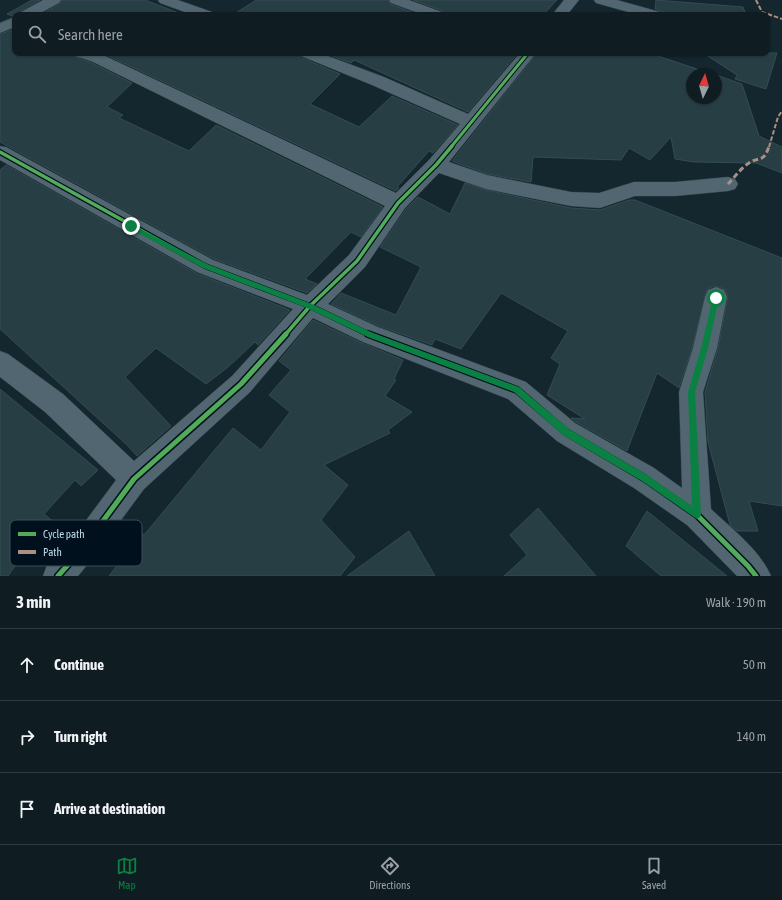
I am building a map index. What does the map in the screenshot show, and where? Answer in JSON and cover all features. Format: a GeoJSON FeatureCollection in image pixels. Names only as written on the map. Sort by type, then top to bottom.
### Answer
{"type":"FeatureCollection","features":[{"type":"Feature","properties":{"kind":"street"},"geometry":{"type":"LineString","coordinates":[[32,12],[54,0]]}},
{"type":"Feature","properties":{"kind":"street"},"geometry":{"type":"LineString","coordinates":[[165,0],[199,12]]}},
{"type":"Feature","properties":{"kind":"street"},"geometry":{"type":"LineString","coordinates":[[396,0],[429,12]]}},
{"type":"Feature","properties":{"kind":"street"},"geometry":{"type":"LineString","coordinates":[[562,12],[572,0]]}},
{"type":"Feature","properties":{"kind":"street"},"geometry":{"type":"LineString","coordinates":[[601,0],[644,12]]}},
{"type":"Feature","properties":{"kind":"street"},"geometry":{"type":"LineString","coordinates":[[90,56],[306,157],[398,203]]}},
{"type":"Feature","properties":{"kind":"street"},"geometry":{"type":"LineString","coordinates":[[314,56],[378,81],[470,122]]}},
{"type":"Feature","properties":{"kind":"street"},"geometry":{"type":"LineString","coordinates":[[104,520],[134,479],[241,384],[310,306],[357,261],[398,203],[436,165],[525,56]]}},
{"type":"Feature","properties":{"kind":"street"},"geometry":{"type":"LineString","coordinates":[[0,152],[205,266],[310,306],[371,335],[517,390],[566,432],[644,478],[697,514],[756,576]]}},
{"type":"Feature","properties":{"kind":"street"},"geometry":{"type":"LineString","coordinates":[[436,165],[486,182],[571,199],[600,201],[634,189],[675,189],[728,184]]}},
{"type":"Feature","properties":{"kind":"street"},"geometry":{"type":"LineString","coordinates":[[697,514],[691,392],[704,348],[716,298]]}},
{"type":"Feature","properties":{"kind":"street"},"geometry":{"type":"LineString","coordinates":[[0,362],[54,403],[134,479]]}},
{"type":"Feature","properties":{"kind":"street"},"geometry":{"type":"LineString","coordinates":[[58,576],[67,566]]}},
{"type":"Feature","properties":{"kind":"building"},"geometry":{"type":"Polygon","coordinates":[[[32,0],[40,0],[20,12],[12,12],[12,16],[7,14],[32,0]]]}},
{"type":"Feature","properties":{"kind":"building"},"geometry":{"type":"Polygon","coordinates":[[[62,0],[145,0],[176,12],[45,12],[60,4],[62,0]]]}},
{"type":"Feature","properties":{"kind":"building"},"geometry":{"type":"Polygon","coordinates":[[[256,0],[388,0],[390,4],[412,12],[238,12],[256,0]]]}},
{"type":"Feature","properties":{"kind":"building"},"geometry":{"type":"Polygon","coordinates":[[[413,0],[557,0],[546,12],[443,11],[413,0]]]}},
{"type":"Feature","properties":{"kind":"building"},"geometry":{"type":"Polygon","coordinates":[[[656,0],[743,7],[745,12],[664,12],[655,9],[656,0]]]}},
{"type":"Feature","properties":{"kind":"building"},"geometry":{"type":"Polygon","coordinates":[[[12,30],[12,56],[74,56],[90,62],[132,83],[107,107],[123,115],[119,118],[189,151],[216,125],[383,207],[361,237],[351,232],[305,279],[317,284],[307,293],[214,259],[0,142],[0,34],[12,30]]]}},
{"type":"Feature","properties":{"kind":"building"},"geometry":{"type":"Polygon","coordinates":[[[770,53],[777,53],[766,89],[735,79],[737,75],[708,56],[770,56],[770,53]]]}},
{"type":"Feature","properties":{"kind":"building"},"geometry":{"type":"Polygon","coordinates":[[[108,56],[299,56],[340,74],[310,104],[359,127],[392,96],[458,125],[433,153],[429,151],[397,187],[399,188],[396,191],[108,56]]]}},
{"type":"Feature","properties":{"kind":"building"},"geometry":{"type":"Polygon","coordinates":[[[332,56],[515,56],[468,112],[354,60],[351,63],[332,56]]]}},
{"type":"Feature","properties":{"kind":"building"},"geometry":{"type":"Polygon","coordinates":[[[535,56],[658,56],[694,68],[686,68],[686,104],[722,104],[722,77],[742,84],[759,136],[782,147],[782,173],[756,163],[694,162],[675,159],[671,137],[650,160],[629,148],[621,160],[533,157],[531,182],[487,174],[452,161],[535,56]]]}},
{"type":"Feature","properties":{"kind":"building"},"geometry":{"type":"Polygon","coordinates":[[[6,165],[196,273],[290,310],[258,345],[255,342],[227,368],[206,384],[156,348],[125,377],[171,426],[137,456],[127,445],[0,329],[0,170],[6,165]]]}},
{"type":"Feature","properties":{"kind":"building"},"geometry":{"type":"Polygon","coordinates":[[[465,183],[486,190],[571,208],[600,210],[629,200],[635,200],[782,258],[782,506],[749,501],[758,531],[737,531],[730,525],[708,442],[705,392],[718,348],[728,297],[725,289],[715,286],[707,289],[692,348],[679,388],[657,373],[627,451],[576,422],[571,418],[585,419],[547,395],[560,364],[551,358],[568,331],[501,293],[461,349],[435,339],[432,345],[379,326],[331,304],[341,293],[396,315],[421,267],[380,247],[406,209],[418,197],[450,214],[465,183]]]}},
{"type":"Feature","properties":{"kind":"building"},"geometry":{"type":"Polygon","coordinates":[[[313,320],[403,360],[394,379],[396,380],[385,396],[412,412],[388,430],[390,433],[324,465],[348,485],[321,520],[355,557],[340,576],[109,576],[117,566],[142,566],[142,533],[144,535],[233,428],[261,450],[290,412],[269,395],[291,370],[279,361],[313,320]]]}},
{"type":"Feature","properties":{"kind":"building"},"geometry":{"type":"Polygon","coordinates":[[[0,389],[98,470],[81,486],[75,480],[44,514],[51,520],[10,520],[10,566],[15,566],[8,576],[0,576],[0,389]]]}},
{"type":"Feature","properties":{"kind":"building"},"geometry":{"type":"Polygon","coordinates":[[[538,508],[596,576],[504,576],[527,555],[510,535],[538,508]]]}},
{"type":"Feature","properties":{"kind":"building"},"geometry":{"type":"Polygon","coordinates":[[[647,511],[727,576],[661,576],[626,546],[647,511]]]}},
{"type":"Feature","properties":{"kind":"building"},"geometry":{"type":"Polygon","coordinates":[[[409,531],[435,576],[347,576],[409,531]]]}},
{"type":"Feature","properties":{"kind":"marked path"},"geometry":{"type":"LineString","coordinates":[[756,0],[762,12]]}},
{"type":"Feature","properties":{"kind":"marked path"},"geometry":{"type":"LineString","coordinates":[[770,15],[782,19]]}},
{"type":"Feature","properties":{"kind":"marked path"},"geometry":{"type":"LineString","coordinates":[[728,184],[749,163],[762,159],[767,153],[778,117],[782,111]]}},
{"type":"Feature","properties":{"kind":"cycle path"},"geometry":{"type":"LineString","coordinates":[[104,520],[134,479],[241,384],[310,306],[357,261],[398,203],[436,165],[526,56]]}},
{"type":"Feature","properties":{"kind":"cycle path"},"geometry":{"type":"LineString","coordinates":[[0,152],[205,266],[310,306],[371,335],[517,390],[566,432],[644,478],[697,515],[748,566],[756,576]]}},
{"type":"Feature","properties":{"kind":"cycle path"},"geometry":{"type":"LineString","coordinates":[[58,576],[67,566]]}},
{"type":"Feature","properties":{"kind":"route"},"geometry":{"type":"LineString","coordinates":[[131,226],[205,266],[251,282],[310,306],[371,335],[517,390],[566,432],[644,478],[697,514],[691,392],[704,348],[716,298]]}}]}
